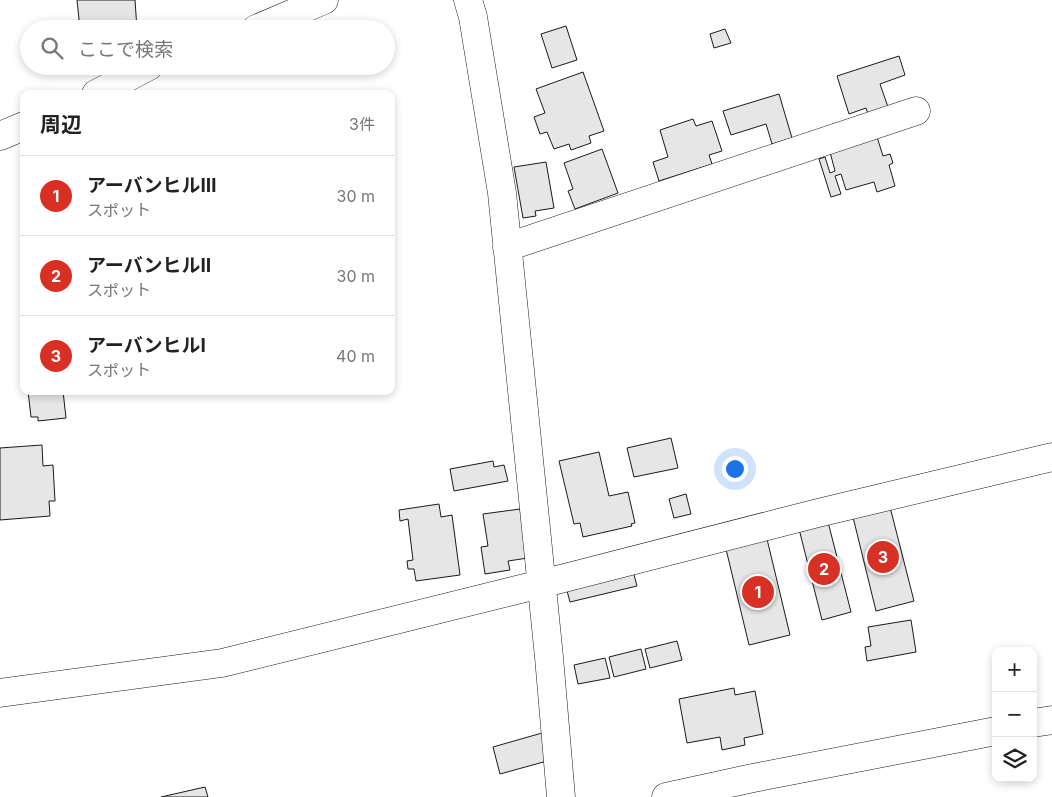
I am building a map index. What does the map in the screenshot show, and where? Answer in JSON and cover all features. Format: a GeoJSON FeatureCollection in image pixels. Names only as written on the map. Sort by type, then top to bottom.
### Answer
{"type":"FeatureCollection","features":[{"type":"Feature","properties":{"kind":"street"},"geometry":{"type":"LineString","coordinates":[[277,20],[324,0]]}},
{"type":"Feature","properties":{"kind":"street"},"geometry":{"type":"LineString","coordinates":[[468,0],[473,17],[502,193],[561,797]]}},
{"type":"Feature","properties":{"kind":"street"},"geometry":{"type":"LineString","coordinates":[[104,90],[132,75]]}},
{"type":"Feature","properties":{"kind":"street"},"geometry":{"type":"LineString","coordinates":[[507,247],[916,111]]}},
{"type":"Feature","properties":{"kind":"street"},"geometry":{"type":"LineString","coordinates":[[0,136],[20,128]]}},
{"type":"Feature","properties":{"kind":"street"},"geometry":{"type":"LineString","coordinates":[[0,693],[222,663],[818,513],[1052,457]]}},
{"type":"Feature","properties":{"kind":"street"},"geometry":{"type":"LineString","coordinates":[[1037,722],[1052,720]]}},
{"type":"Feature","properties":{"kind":"street"},"geometry":{"type":"LineString","coordinates":[[666,797],[753,778],[992,732]]}},
{"type":"Feature","properties":{"kind":"building"},"geometry":{"type":"Polygon","coordinates":[[[77,0],[135,0],[136,20],[79,20],[77,0]]]}},
{"type":"Feature","properties":{"kind":"building"},"geometry":{"type":"Polygon","coordinates":[[[566,26],[577,60],[552,68],[541,34],[566,26]]]}},
{"type":"Feature","properties":{"kind":"building"},"geometry":{"type":"Polygon","coordinates":[[[725,29],[731,43],[714,48],[710,34],[725,29]]]}},
{"type":"Feature","properties":{"kind":"building"},"geometry":{"type":"Polygon","coordinates":[[[899,56],[905,75],[880,84],[888,107],[868,114],[866,108],[849,114],[837,76],[899,56]]]}},
{"type":"Feature","properties":{"kind":"building"},"geometry":{"type":"Polygon","coordinates":[[[583,72],[604,131],[589,136],[591,143],[571,150],[569,144],[554,149],[547,132],[540,134],[534,117],[545,113],[536,89],[583,72]]]}},
{"type":"Feature","properties":{"kind":"building"},"geometry":{"type":"Polygon","coordinates":[[[779,94],[792,138],[772,144],[766,124],[731,135],[723,111],[779,94]]]}},
{"type":"Feature","properties":{"kind":"building"},"geometry":{"type":"Polygon","coordinates":[[[693,119],[696,126],[712,121],[722,151],[709,155],[712,164],[659,181],[653,162],[668,157],[660,130],[693,119]]]}},
{"type":"Feature","properties":{"kind":"building"},"geometry":{"type":"Polygon","coordinates":[[[877,137],[883,156],[890,154],[893,163],[889,165],[895,186],[877,192],[874,182],[846,190],[841,174],[835,176],[841,194],[831,197],[819,159],[825,157],[830,173],[835,171],[830,152],[877,137]]]}},
{"type":"Feature","properties":{"kind":"building"},"geometry":{"type":"Polygon","coordinates":[[[602,149],[618,193],[575,209],[568,191],[573,189],[564,163],[602,149]]]}},
{"type":"Feature","properties":{"kind":"building"},"geometry":{"type":"Polygon","coordinates":[[[546,162],[554,208],[535,211],[536,216],[523,218],[514,167],[546,162]]]}},
{"type":"Feature","properties":{"kind":"building"},"geometry":{"type":"Polygon","coordinates":[[[28,395],[63,395],[66,418],[38,421],[38,417],[31,417],[28,395]]]}},
{"type":"Feature","properties":{"kind":"building"},"geometry":{"type":"Polygon","coordinates":[[[671,438],[678,468],[634,477],[627,448],[671,438]]]}},
{"type":"Feature","properties":{"kind":"building"},"geometry":{"type":"Polygon","coordinates":[[[42,445],[43,466],[53,465],[55,501],[49,501],[50,516],[0,520],[0,448],[42,445]]]}},
{"type":"Feature","properties":{"kind":"building"},"geometry":{"type":"Polygon","coordinates":[[[599,452],[609,496],[628,492],[635,523],[631,524],[632,526],[583,537],[580,523],[574,524],[559,461],[599,452]]]}},
{"type":"Feature","properties":{"kind":"building"},"geometry":{"type":"Polygon","coordinates":[[[493,461],[494,467],[504,465],[508,481],[454,491],[450,469],[493,461]]]}},
{"type":"Feature","properties":{"kind":"building"},"geometry":{"type":"Polygon","coordinates":[[[686,494],[691,514],[674,518],[669,499],[686,494]]]}},
{"type":"Feature","properties":{"kind":"building"},"geometry":{"type":"Polygon","coordinates":[[[889,503],[914,601],[876,611],[852,513],[889,503]]]}},
{"type":"Feature","properties":{"kind":"building"},"geometry":{"type":"Polygon","coordinates":[[[439,504],[441,517],[452,515],[460,575],[416,581],[414,569],[408,569],[407,561],[413,560],[408,519],[400,521],[399,510],[439,504]]]}},
{"type":"Feature","properties":{"kind":"building"},"geometry":{"type":"Polygon","coordinates":[[[520,509],[528,558],[508,561],[510,570],[485,574],[481,547],[488,546],[483,514],[520,509]]]}},
{"type":"Feature","properties":{"kind":"building"},"geometry":{"type":"Polygon","coordinates":[[[827,518],[851,612],[822,620],[798,525],[827,518]]]}},
{"type":"Feature","properties":{"kind":"building"},"geometry":{"type":"Polygon","coordinates":[[[767,539],[790,635],[749,645],[726,549],[767,539]]]}},
{"type":"Feature","properties":{"kind":"building"},"geometry":{"type":"Polygon","coordinates":[[[632,567],[637,586],[570,602],[565,583],[632,567]]]}},
{"type":"Feature","properties":{"kind":"building"},"geometry":{"type":"Polygon","coordinates":[[[911,620],[916,652],[867,661],[865,647],[871,646],[868,627],[911,620]]]}},
{"type":"Feature","properties":{"kind":"building"},"geometry":{"type":"Polygon","coordinates":[[[677,641],[682,660],[650,668],[645,649],[677,641]]]}},
{"type":"Feature","properties":{"kind":"building"},"geometry":{"type":"Polygon","coordinates":[[[641,649],[646,669],[614,677],[609,657],[641,649]]]}},
{"type":"Feature","properties":{"kind":"building"},"geometry":{"type":"Polygon","coordinates":[[[605,658],[610,678],[578,684],[574,665],[605,658]]]}},
{"type":"Feature","properties":{"kind":"building"},"geometry":{"type":"Polygon","coordinates":[[[734,688],[735,695],[755,691],[763,734],[744,738],[745,745],[722,750],[720,737],[687,743],[679,699],[734,688]]]}},
{"type":"Feature","properties":{"kind":"building"},"geometry":{"type":"Polygon","coordinates":[[[542,733],[546,746],[543,747],[547,761],[500,774],[493,747],[542,733]]]}},
{"type":"Feature","properties":{"kind":"building"},"geometry":{"type":"Polygon","coordinates":[[[205,787],[208,797],[161,797],[205,787]]]}},
{"type":"Feature","properties":{"kind":"place","name":"アーバンヒルⅠ"},"geometry":{"type":"Point","coordinates":[883,557]}},
{"type":"Feature","properties":{"kind":"place","name":"アーバンヒルⅡ"},"geometry":{"type":"Point","coordinates":[824,569]}},
{"type":"Feature","properties":{"kind":"place","name":"アーバンヒルⅢ"},"geometry":{"type":"Point","coordinates":[758,592]}}]}
